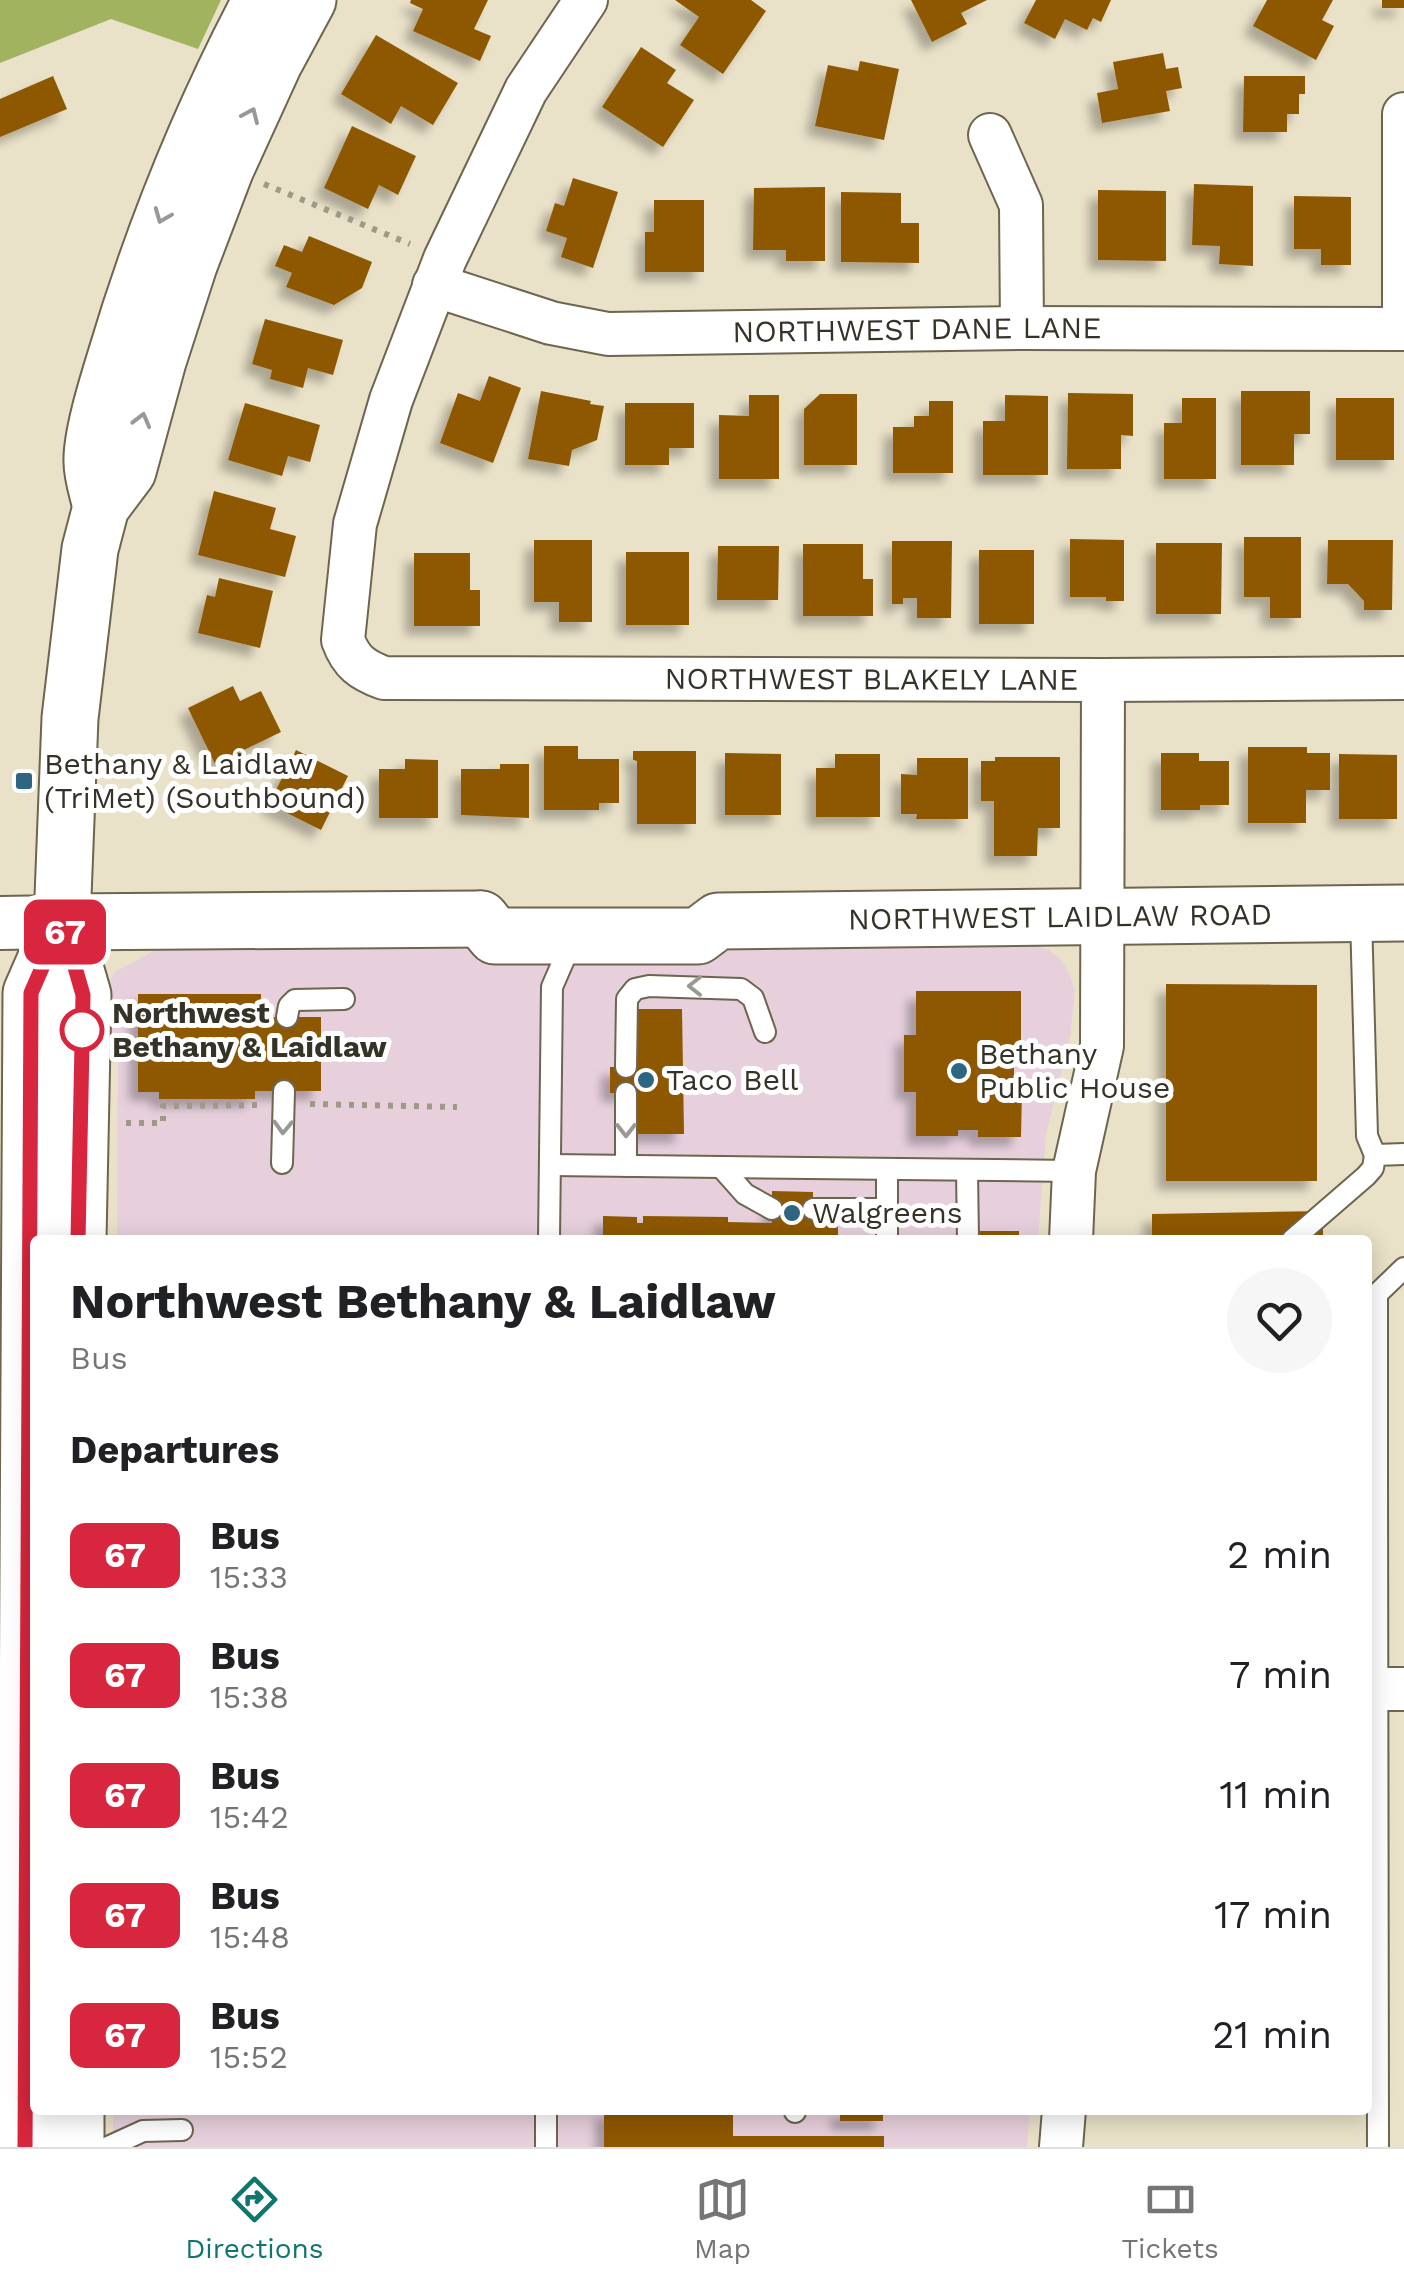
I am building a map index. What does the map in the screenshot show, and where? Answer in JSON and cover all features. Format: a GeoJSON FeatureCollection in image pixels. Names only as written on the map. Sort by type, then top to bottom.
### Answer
{"type":"FeatureCollection","features":[{"type":"Feature","properties":{"kind":"main road"},"geometry":{"type":"LineString","coordinates":[[101,507],[92,461],[106,390],[127,316],[203,116],[262,0]]}},
{"type":"Feature","properties":{"kind":"main road"},"geometry":{"type":"LineString","coordinates":[[78,1235],[83,995],[62,922],[70,718],[90,549],[101,507],[128,471],[189,265],[226,168],[308,0]]}},
{"type":"Feature","properties":{"kind":"main road","name":"NORTHWEST LAIDLAW ROAD"},"geometry":{"type":"LineString","coordinates":[[534,950],[492,906],[696,903],[718,921]]}},
{"type":"Feature","properties":{"kind":"main road","name":"NORTHWEST LAIDLAW ROAD"},"geometry":{"type":"LineString","coordinates":[[62,922],[534,950],[698,936],[718,921],[1382,914]]}},
{"type":"Feature","properties":{"kind":"main road"},"geometry":{"type":"LineString","coordinates":[[25,2147],[21,1681],[31,993],[62,922]]}},
{"type":"Feature","properties":{"kind":"main road"},"geometry":{"type":"LineString","coordinates":[[76,2115],[76,2147]]}},
{"type":"Feature","properties":{"kind":"street"},"geometry":{"type":"LineString","coordinates":[[440,272],[526,90],[586,0]]}},
{"type":"Feature","properties":{"kind":"street"},"geometry":{"type":"LineString","coordinates":[[1404,114],[1404,329]]}},
{"type":"Feature","properties":{"kind":"street"},"geometry":{"type":"LineString","coordinates":[[990,135],[1021,205],[1022,328]]}},
{"type":"Feature","properties":{"kind":"street","name":"NORTHWEST DANE LANE"},"geometry":{"type":"LineString","coordinates":[[440,272],[551,323],[608,334],[1022,328],[1404,329]]}},
{"type":"Feature","properties":{"kind":"street","name":"NORTHWEST BLAKELY LANE"},"geometry":{"type":"LineString","coordinates":[[440,272],[391,400],[355,524],[343,640],[348,654],[362,670],[384,678],[1404,678]]}},
{"type":"Feature","properties":{"kind":"street"},"geometry":{"type":"LineString","coordinates":[[1071,1235],[1074,1171],[1102,1046],[1103,680]]}},
{"type":"Feature","properties":{"kind":"street","name":"NORTHWEST LAIDLAW ROAD"},"geometry":{"type":"LineString","coordinates":[[0,923],[62,922]]}},
{"type":"Feature","properties":{"kind":"street"},"geometry":{"type":"LineString","coordinates":[[1061,2147],[1064,2115]]}},
{"type":"Feature","properties":{"kind":"lane"},"geometry":{"type":"LineString","coordinates":[[1298,1235],[1373,1168],[1374,1155],[1367,1136],[1382,914]]}},
{"type":"Feature","properties":{"kind":"lane"},"geometry":{"type":"LineString","coordinates":[[534,950],[550,1165],[549,1235]]}},
{"type":"Feature","properties":{"kind":"lane"},"geometry":{"type":"LineString","coordinates":[[626,1067],[627,999],[636,990],[649,986],[723,986],[741,990],[753,998],[766,1032]]}},
{"type":"Feature","properties":{"kind":"lane"},"geometry":{"type":"LineString","coordinates":[[287,1017],[294,1000],[344,999]]}},
{"type":"Feature","properties":{"kind":"lane"},"geometry":{"type":"LineString","coordinates":[[282,1163],[284,1091]]}},
{"type":"Feature","properties":{"kind":"lane"},"geometry":{"type":"LineString","coordinates":[[626,1093],[626,1166]]}},
{"type":"Feature","properties":{"kind":"lane"},"geometry":{"type":"LineString","coordinates":[[1374,1155],[1404,1154]]}},
{"type":"Feature","properties":{"kind":"lane"},"geometry":{"type":"LineString","coordinates":[[550,1165],[1074,1171]]}},
{"type":"Feature","properties":{"kind":"lane"},"geometry":{"type":"LineString","coordinates":[[720,1167],[745,1194],[772,1209]]}},
{"type":"Feature","properties":{"kind":"lane"},"geometry":{"type":"LineString","coordinates":[[887,1168],[888,1235]]}},
{"type":"Feature","properties":{"kind":"lane"},"geometry":{"type":"LineString","coordinates":[[968,1170],[968,1235]]}},
{"type":"Feature","properties":{"kind":"lane"},"geometry":{"type":"LineString","coordinates":[[813,1209],[887,1209]]}},
{"type":"Feature","properties":{"kind":"lane"},"geometry":{"type":"LineString","coordinates":[[1378,2147],[1383,1689],[1372,1474],[1378,1294],[1401,1276]]}},
{"type":"Feature","properties":{"kind":"lane"},"geometry":{"type":"LineString","coordinates":[[546,2115],[546,2147]]}},
{"type":"Feature","properties":{"kind":"lane"},"geometry":{"type":"LineString","coordinates":[[108,2147],[143,2131],[182,2130]]}},
{"type":"Feature","properties":{"kind":"path"},"geometry":{"type":"LineString","coordinates":[[226,168],[440,272]]}},
{"type":"Feature","properties":{"kind":"path"},"geometry":{"type":"LineString","coordinates":[[126,1123],[148,1123]]}},
{"type":"Feature","properties":{"kind":"shaded area"},"geometry":{"type":"Polygon","coordinates":[[[1033,945],[1049,950],[1061,960],[1075,992],[1070,1036],[1046,1135],[1038,1235],[117,1235],[118,1042],[103,1014],[106,986],[116,971],[156,950],[1033,945]]]}},
{"type":"Feature","properties":{"kind":"shaded area"},"geometry":{"type":"Polygon","coordinates":[[[113,2115],[1030,2115],[1027,2147],[113,2147],[113,2115]]]}},
{"type":"Feature","properties":{"kind":"green space"},"geometry":{"type":"Polygon","coordinates":[[[0,0],[221,0],[198,49],[111,19],[0,63],[0,0]]]}},
{"type":"Feature","properties":{"kind":"building"},"geometry":{"type":"Polygon","coordinates":[[[411,0],[488,0],[474,29],[491,36],[480,61],[413,31],[423,9],[411,0]]]}},
{"type":"Feature","properties":{"kind":"building"},"geometry":{"type":"Polygon","coordinates":[[[675,0],[751,0],[766,11],[723,74],[680,45],[699,17],[675,0]]]}},
{"type":"Feature","properties":{"kind":"building"},"geometry":{"type":"Polygon","coordinates":[[[911,0],[987,0],[961,13],[967,24],[932,42],[911,0]]]}},
{"type":"Feature","properties":{"kind":"building"},"geometry":{"type":"Polygon","coordinates":[[[1036,0],[1111,0],[1101,22],[1093,18],[1087,30],[1065,19],[1055,39],[1024,23],[1036,0]]]}},
{"type":"Feature","properties":{"kind":"building"},"geometry":{"type":"Polygon","coordinates":[[[1267,0],[1333,0],[1322,20],[1334,26],[1316,60],[1253,26],[1267,0]]]}},
{"type":"Feature","properties":{"kind":"building"},"geometry":{"type":"Polygon","coordinates":[[[1382,0],[1404,0],[1404,8],[1382,8],[1382,0]]]}},
{"type":"Feature","properties":{"kind":"building"},"geometry":{"type":"Polygon","coordinates":[[[376,35],[458,83],[433,125],[401,106],[391,124],[341,94],[376,35]]]}},
{"type":"Feature","properties":{"kind":"building"},"geometry":{"type":"Polygon","coordinates":[[[641,47],[676,70],[667,83],[694,100],[663,147],[602,107],[641,47]]]}},
{"type":"Feature","properties":{"kind":"building"},"geometry":{"type":"Polygon","coordinates":[[[1163,53],[1166,69],[1178,67],[1182,88],[1166,91],[1170,111],[1102,123],[1097,93],[1118,89],[1113,62],[1163,53]]]}},
{"type":"Feature","properties":{"kind":"building"},"geometry":{"type":"Polygon","coordinates":[[[860,61],[899,69],[884,140],[815,126],[828,65],[858,71],[860,61]]]}},
{"type":"Feature","properties":{"kind":"building"},"geometry":{"type":"Polygon","coordinates":[[[53,76],[67,109],[0,137],[0,99],[53,76]]]}},
{"type":"Feature","properties":{"kind":"building"},"geometry":{"type":"Polygon","coordinates":[[[1244,76],[1305,76],[1305,94],[1299,94],[1299,114],[1287,114],[1287,132],[1243,132],[1244,76]]]}},
{"type":"Feature","properties":{"kind":"building"},"geometry":{"type":"Polygon","coordinates":[[[352,126],[416,156],[398,195],[379,185],[368,209],[324,188],[352,126]]]}},
{"type":"Feature","properties":{"kind":"building"},"geometry":{"type":"Polygon","coordinates":[[[573,178],[618,192],[593,268],[561,257],[567,238],[546,231],[555,203],[564,206],[573,178]]]}},
{"type":"Feature","properties":{"kind":"building"},"geometry":{"type":"Polygon","coordinates":[[[1194,184],[1253,186],[1253,266],[1219,264],[1220,246],[1192,245],[1194,184]]]}},
{"type":"Feature","properties":{"kind":"building"},"geometry":{"type":"Polygon","coordinates":[[[825,187],[825,261],[786,261],[786,250],[753,250],[754,188],[825,187]]]}},
{"type":"Feature","properties":{"kind":"building"},"geometry":{"type":"Polygon","coordinates":[[[1098,190],[1166,191],[1166,261],[1098,260],[1098,190]]]}},
{"type":"Feature","properties":{"kind":"building"},"geometry":{"type":"Polygon","coordinates":[[[841,192],[901,193],[901,223],[919,223],[919,263],[841,262],[841,192]]]}},
{"type":"Feature","properties":{"kind":"building"},"geometry":{"type":"Polygon","coordinates":[[[1294,196],[1351,197],[1351,265],[1321,265],[1321,249],[1294,249],[1294,196]]]}},
{"type":"Feature","properties":{"kind":"building"},"geometry":{"type":"Polygon","coordinates":[[[654,200],[704,200],[704,272],[645,272],[645,232],[654,232],[654,200]]]}},
{"type":"Feature","properties":{"kind":"building"},"geometry":{"type":"Polygon","coordinates":[[[309,236],[372,262],[362,288],[334,305],[286,287],[292,273],[275,266],[284,245],[302,252],[309,236]]]}},
{"type":"Feature","properties":{"kind":"building"},"geometry":{"type":"Polygon","coordinates":[[[265,319],[343,340],[333,375],[308,368],[303,388],[270,379],[272,370],[252,364],[265,319]]]}},
{"type":"Feature","properties":{"kind":"building"},"geometry":{"type":"Polygon","coordinates":[[[489,376],[521,388],[493,463],[440,443],[458,393],[480,401],[489,376]]]}},
{"type":"Feature","properties":{"kind":"building"},"geometry":{"type":"Polygon","coordinates":[[[541,391],[604,406],[597,440],[572,450],[569,466],[528,459],[541,391]]]}},
{"type":"Feature","properties":{"kind":"building"},"geometry":{"type":"Polygon","coordinates":[[[1241,391],[1310,391],[1310,434],[1294,434],[1294,465],[1241,465],[1241,391]]]}},
{"type":"Feature","properties":{"kind":"building"},"geometry":{"type":"Polygon","coordinates":[[[1068,393],[1133,394],[1133,436],[1121,435],[1121,469],[1067,469],[1068,393]]]}},
{"type":"Feature","properties":{"kind":"building"},"geometry":{"type":"Polygon","coordinates":[[[820,394],[857,394],[857,465],[804,465],[804,409],[820,394]]]}},
{"type":"Feature","properties":{"kind":"building"},"geometry":{"type":"Polygon","coordinates":[[[749,395],[779,395],[779,479],[719,479],[719,415],[749,416],[749,395]]]}},
{"type":"Feature","properties":{"kind":"building"},"geometry":{"type":"Polygon","coordinates":[[[1005,395],[1048,396],[1048,475],[983,475],[983,421],[1005,421],[1005,395]]]}},
{"type":"Feature","properties":{"kind":"building"},"geometry":{"type":"Polygon","coordinates":[[[1182,398],[1216,398],[1216,479],[1164,479],[1164,423],[1182,423],[1182,398]]]}},
{"type":"Feature","properties":{"kind":"building"},"geometry":{"type":"Polygon","coordinates":[[[1336,398],[1394,398],[1394,460],[1336,460],[1336,398]]]}},
{"type":"Feature","properties":{"kind":"building"},"geometry":{"type":"Polygon","coordinates":[[[929,401],[953,401],[953,473],[893,473],[893,427],[914,427],[914,416],[929,416],[929,401]]]}},
{"type":"Feature","properties":{"kind":"building"},"geometry":{"type":"Polygon","coordinates":[[[245,403],[320,425],[310,462],[288,456],[282,476],[228,460],[245,403]]]}},
{"type":"Feature","properties":{"kind":"building"},"geometry":{"type":"Polygon","coordinates":[[[625,403],[694,403],[694,448],[669,448],[669,465],[625,465],[625,403]]]}},
{"type":"Feature","properties":{"kind":"building"},"geometry":{"type":"Polygon","coordinates":[[[214,491],[276,508],[270,529],[296,536],[285,577],[198,555],[214,491]]]}},
{"type":"Feature","properties":{"kind":"building"},"geometry":{"type":"Polygon","coordinates":[[[1244,537],[1301,537],[1301,618],[1270,618],[1270,597],[1244,597],[1244,537]]]}},
{"type":"Feature","properties":{"kind":"building"},"geometry":{"type":"Polygon","coordinates":[[[1070,539],[1124,540],[1124,601],[1070,597],[1070,539]]]}},
{"type":"Feature","properties":{"kind":"building"},"geometry":{"type":"Polygon","coordinates":[[[534,540],[592,540],[592,622],[559,622],[559,602],[534,602],[534,540]]]}},
{"type":"Feature","properties":{"kind":"building"},"geometry":{"type":"Polygon","coordinates":[[[1328,540],[1393,540],[1392,610],[1364,610],[1364,601],[1348,584],[1327,584],[1328,540]]]}},
{"type":"Feature","properties":{"kind":"building"},"geometry":{"type":"Polygon","coordinates":[[[892,541],[952,541],[951,618],[917,618],[917,598],[903,598],[903,604],[892,604],[892,541]]]}},
{"type":"Feature","properties":{"kind":"building"},"geometry":{"type":"Polygon","coordinates":[[[1156,543],[1222,543],[1221,614],[1156,614],[1156,543]]]}},
{"type":"Feature","properties":{"kind":"building"},"geometry":{"type":"Polygon","coordinates":[[[803,544],[863,544],[863,579],[873,579],[873,616],[803,616],[803,544]]]}},
{"type":"Feature","properties":{"kind":"building"},"geometry":{"type":"Polygon","coordinates":[[[718,546],[779,546],[778,600],[717,600],[718,546]]]}},
{"type":"Feature","properties":{"kind":"building"},"geometry":{"type":"Polygon","coordinates":[[[979,550],[1034,550],[1034,624],[979,624],[979,550]]]}},
{"type":"Feature","properties":{"kind":"building"},"geometry":{"type":"Polygon","coordinates":[[[626,552],[689,552],[689,625],[626,625],[626,552]]]}},
{"type":"Feature","properties":{"kind":"building"},"geometry":{"type":"Polygon","coordinates":[[[414,553],[470,553],[470,590],[480,590],[480,626],[414,626],[414,553]]]}},
{"type":"Feature","properties":{"kind":"building"},"geometry":{"type":"Polygon","coordinates":[[[219,578],[273,591],[260,648],[198,633],[207,595],[215,597],[219,578]]]}},
{"type":"Feature","properties":{"kind":"building"},"geometry":{"type":"Polygon","coordinates":[[[233,686],[240,701],[261,691],[281,732],[215,764],[188,708],[233,686]]]}},
{"type":"Feature","properties":{"kind":"building"},"geometry":{"type":"Polygon","coordinates":[[[544,746],[578,746],[578,759],[619,759],[619,803],[599,803],[599,810],[544,810],[544,746]]]}},
{"type":"Feature","properties":{"kind":"building"},"geometry":{"type":"Polygon","coordinates":[[[1248,747],[1307,747],[1307,753],[1330,753],[1330,790],[1306,790],[1306,823],[1248,823],[1248,747]]]}},
{"type":"Feature","properties":{"kind":"building"},"geometry":{"type":"Polygon","coordinates":[[[296,750],[348,776],[321,830],[269,804],[296,750]]]}},
{"type":"Feature","properties":{"kind":"building"},"geometry":{"type":"Polygon","coordinates":[[[633,751],[696,751],[696,824],[637,824],[637,761],[633,760],[633,751]]]}},
{"type":"Feature","properties":{"kind":"building"},"geometry":{"type":"Polygon","coordinates":[[[725,753],[781,754],[781,815],[725,815],[725,753]]]}},
{"type":"Feature","properties":{"kind":"building"},"geometry":{"type":"Polygon","coordinates":[[[1161,753],[1199,753],[1199,761],[1229,761],[1229,805],[1161,810],[1161,753]]]}},
{"type":"Feature","properties":{"kind":"building"},"geometry":{"type":"Polygon","coordinates":[[[835,754],[880,754],[880,817],[816,817],[816,768],[835,768],[835,754]]]}},
{"type":"Feature","properties":{"kind":"building"},"geometry":{"type":"Polygon","coordinates":[[[1339,754],[1397,755],[1397,819],[1339,819],[1339,754]]]}},
{"type":"Feature","properties":{"kind":"building"},"geometry":{"type":"Polygon","coordinates":[[[995,757],[1060,757],[1060,828],[1038,828],[1037,856],[994,856],[994,801],[981,801],[981,761],[995,761],[995,757]]]}},
{"type":"Feature","properties":{"kind":"building"},"geometry":{"type":"Polygon","coordinates":[[[917,758],[968,758],[968,819],[916,819],[917,814],[901,814],[901,774],[917,775],[917,758]]]}},
{"type":"Feature","properties":{"kind":"building"},"geometry":{"type":"Polygon","coordinates":[[[405,759],[438,760],[438,818],[379,818],[379,769],[405,769],[405,759]]]}},
{"type":"Feature","properties":{"kind":"building"},"geometry":{"type":"Polygon","coordinates":[[[500,764],[529,764],[529,818],[461,815],[461,769],[500,769],[500,764]]]}},
{"type":"Feature","properties":{"kind":"building"},"geometry":{"type":"Polygon","coordinates":[[[1166,984],[1317,985],[1317,1181],[1166,1181],[1166,984]]]}},
{"type":"Feature","properties":{"kind":"building","name":"Bethany Public House"},"geometry":{"type":"Polygon","coordinates":[[[916,991],[1021,991],[1021,1052],[1014,1052],[1014,1091],[1022,1091],[1021,1137],[978,1137],[978,1130],[958,1130],[958,1136],[916,1136],[916,1092],[904,1092],[904,1035],[916,1035],[916,991]]]}},
{"type":"Feature","properties":{"kind":"building"},"geometry":{"type":"Polygon","coordinates":[[[138,994],[261,994],[261,1017],[321,1017],[321,1091],[255,1091],[255,1099],[159,1099],[159,1092],[138,1092],[138,994]]]}},
{"type":"Feature","properties":{"kind":"building","name":"Taco Bell"},"geometry":{"type":"Polygon","coordinates":[[[635,1009],[682,1009],[684,1134],[635,1134],[635,1093],[610,1093],[610,1067],[636,1067],[635,1009]]]}},
{"type":"Feature","properties":{"kind":"building","name":"Walgreens"},"geometry":{"type":"Polygon","coordinates":[[[772,1191],[813,1192],[813,1221],[838,1221],[838,1235],[603,1235],[603,1216],[637,1217],[637,1223],[643,1223],[643,1216],[728,1217],[728,1222],[772,1223],[772,1191]]]}},
{"type":"Feature","properties":{"kind":"building"},"geometry":{"type":"Polygon","coordinates":[[[1323,1211],[1323,1235],[1152,1235],[1152,1214],[1323,1211]]]}},
{"type":"Feature","properties":{"kind":"building"},"geometry":{"type":"Polygon","coordinates":[[[980,1231],[1019,1231],[1019,1235],[980,1235],[980,1231]]]}},
{"type":"Feature","properties":{"kind":"building"},"geometry":{"type":"Polygon","coordinates":[[[604,2115],[733,2115],[733,2136],[884,2136],[884,2147],[604,2147],[604,2115]]]}},
{"type":"Feature","properties":{"kind":"building"},"geometry":{"type":"Polygon","coordinates":[[[840,2115],[883,2115],[883,2121],[840,2121],[840,2115]]]}},
{"type":"Feature","properties":{"kind":"bus line","name":"67"},"geometry":{"type":"LineString","coordinates":[[25,2147],[31,993],[62,922],[83,995],[78,1235]]}},
{"type":"Feature","properties":{"kind":"place","name":"Bethany & Laidlaw (TriMet) (Southbound)"},"geometry":{"type":"Point","coordinates":[24,781]}},
{"type":"Feature","properties":{"kind":"place","name":"Northwest Bethany & Laidlaw"},"geometry":{"type":"Point","coordinates":[82,1030]}},
{"type":"Feature","properties":{"kind":"place","name":"Bethany Public House"},"geometry":{"type":"Point","coordinates":[959,1071]}},
{"type":"Feature","properties":{"kind":"place","name":"Taco Bell"},"geometry":{"type":"Point","coordinates":[646,1080]}},
{"type":"Feature","properties":{"kind":"place","name":"Walgreens"},"geometry":{"type":"Point","coordinates":[792,1213]}}]}
